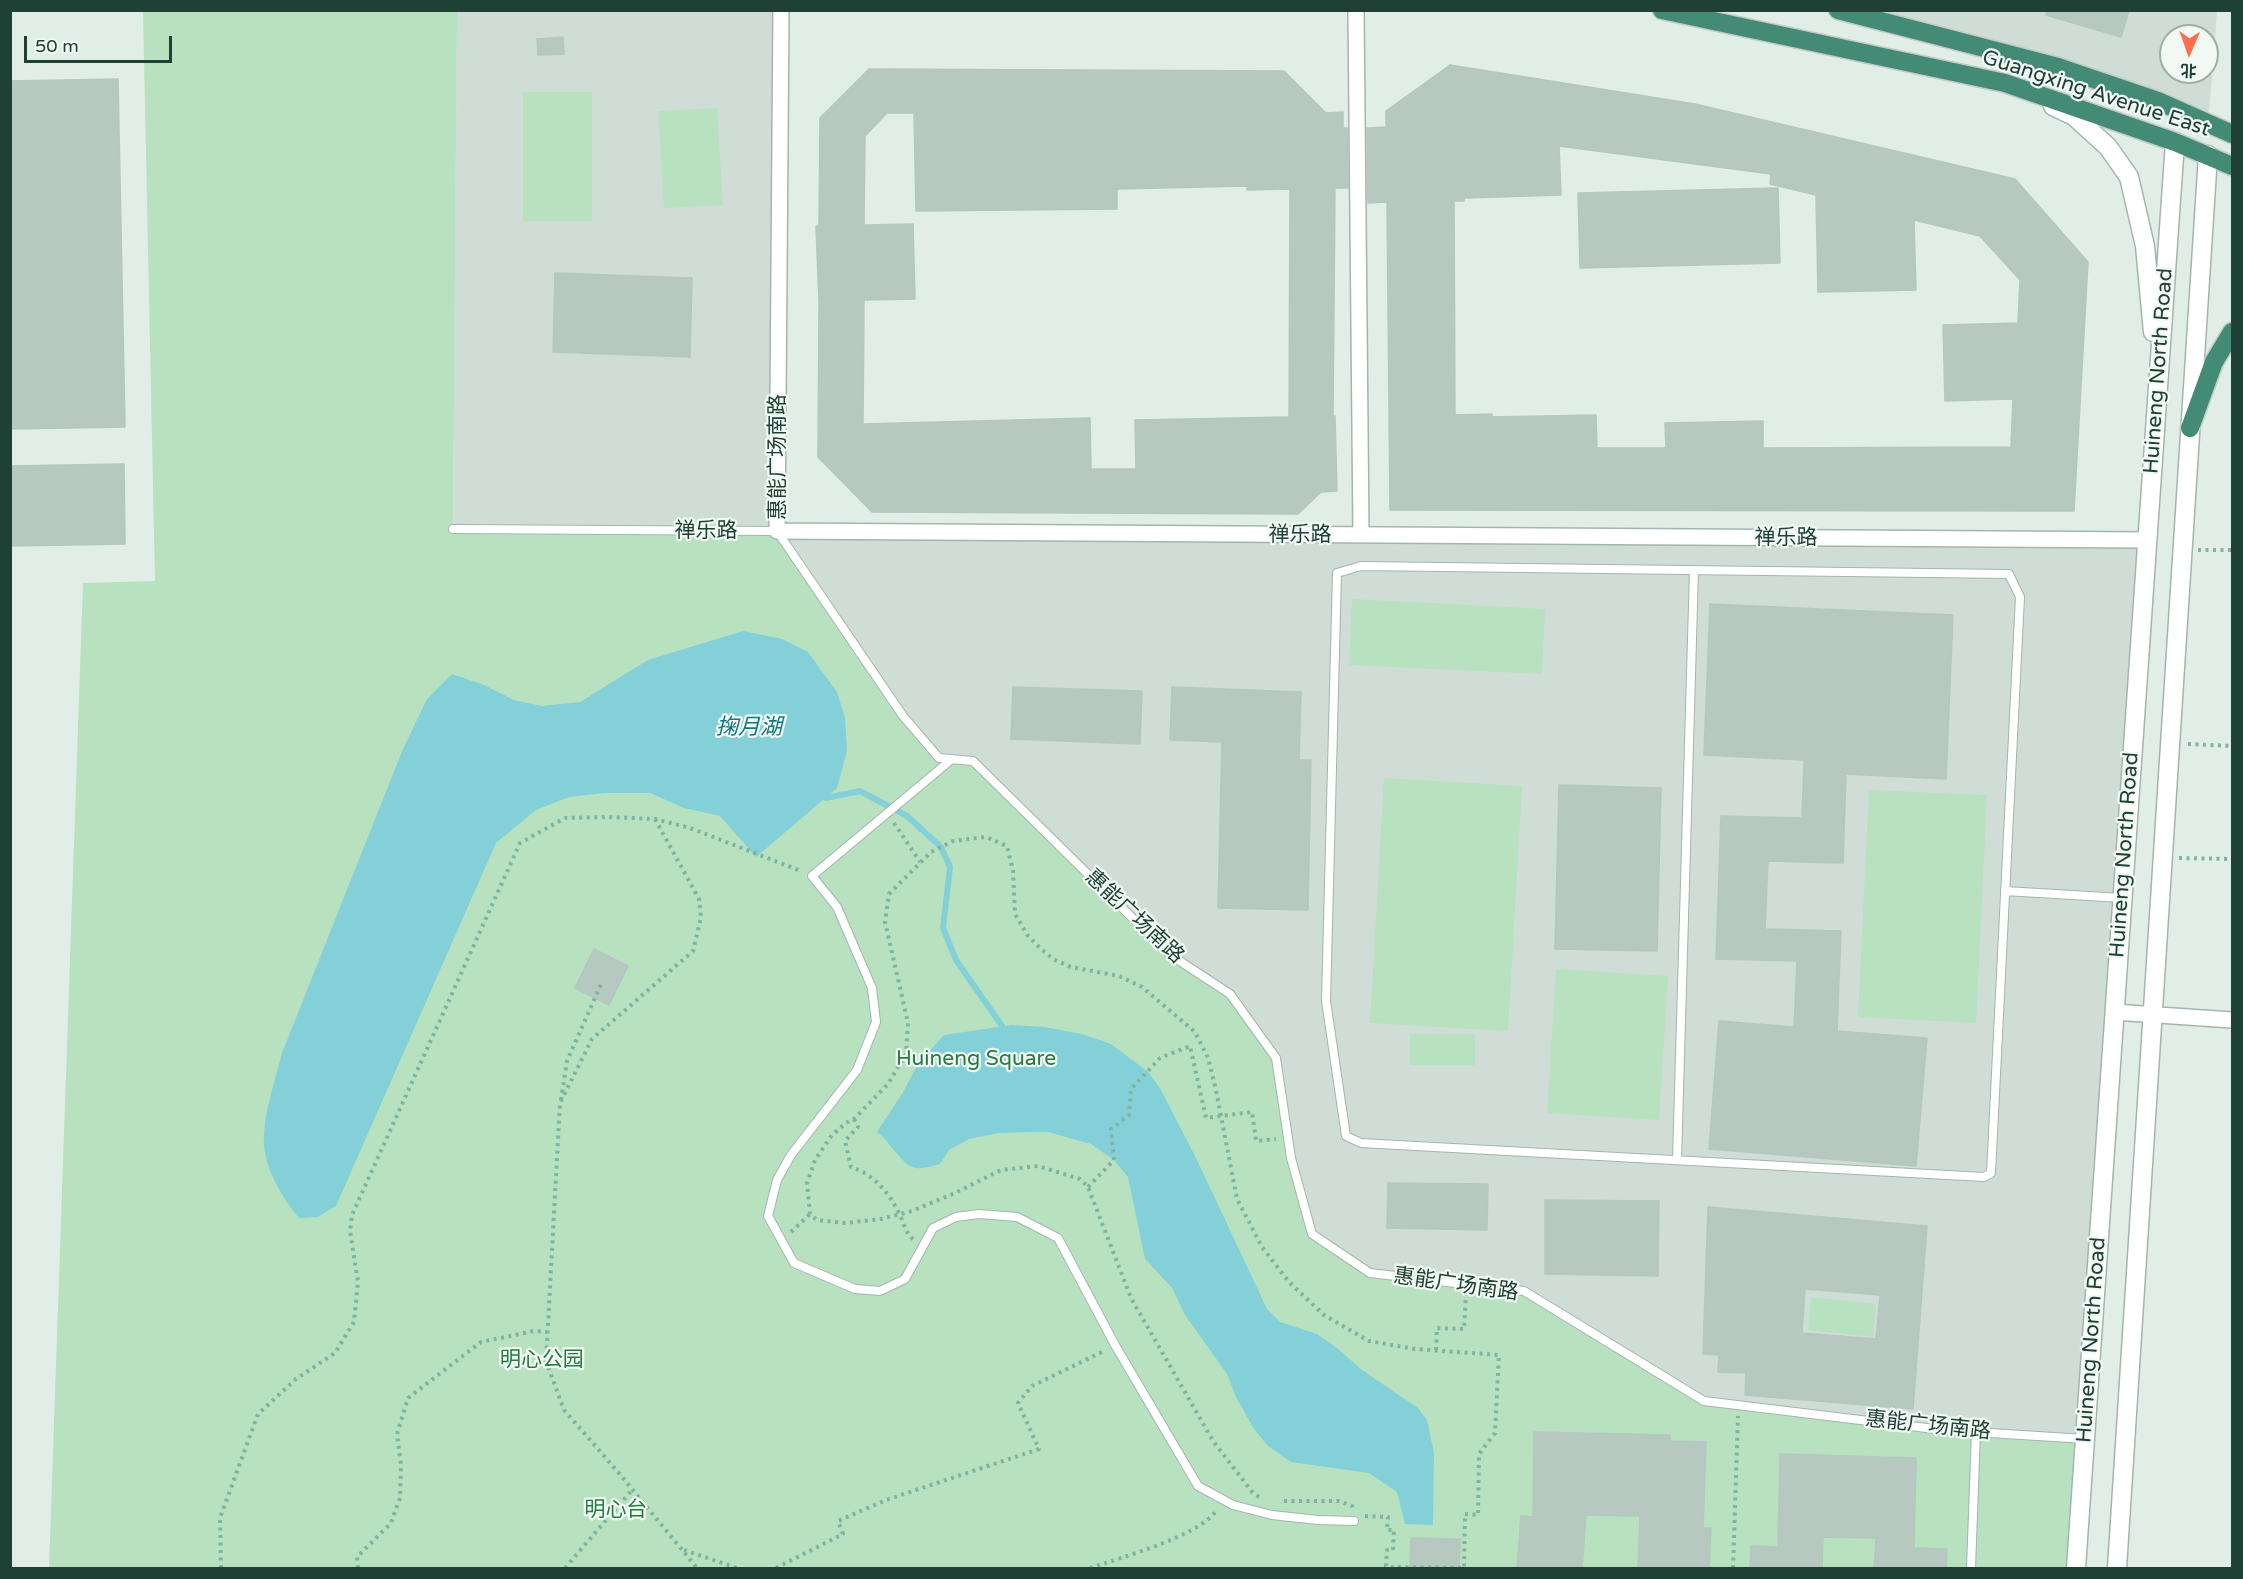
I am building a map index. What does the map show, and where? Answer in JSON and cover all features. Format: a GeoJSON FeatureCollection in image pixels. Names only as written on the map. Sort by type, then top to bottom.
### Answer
{"type":"FeatureCollection","features":[{"type":"Feature","properties":{"kind":"highway","name":"Guangxing Avenue East"},"geometry":{"type":"LineString","coordinates":[[1662,10],[2005,83],[2175,142],[2232,166]]}},
{"type":"Feature","properties":{"kind":"highway","name":"Guangxing Avenue East"},"geometry":{"type":"LineString","coordinates":[[1838,10],[2058,67],[2157,101],[2232,134]]}},
{"type":"Feature","properties":{"kind":"highway"},"geometry":{"type":"LineString","coordinates":[[2190,428],[2214,362],[2232,332]]}},
{"type":"Feature","properties":{"kind":"street","name":"惠能广场南路"},"geometry":{"type":"LineString","coordinates":[[777,531],[781,10]]}},
{"type":"Feature","properties":{"kind":"street"},"geometry":{"type":"LineString","coordinates":[[1356,10],[1361,535]]}},
{"type":"Feature","properties":{"kind":"street"},"geometry":{"type":"LineString","coordinates":[[2005,83],[2074,116],[2108,147],[2128,177],[2145,246],[2157,399]]}},
{"type":"Feature","properties":{"kind":"street","name":"Huineng North Road"},"geometry":{"type":"LineString","coordinates":[[2076,1569],[2175,142]]}},
{"type":"Feature","properties":{"kind":"street","name":"Huineng North Road"},"geometry":{"type":"LineString","coordinates":[[2116,1569],[2208,155]]}},
{"type":"Feature","properties":{"kind":"street","name":"禅乐路"},"geometry":{"type":"LineString","coordinates":[[777,531],[2147,540]]}},
{"type":"Feature","properties":{"kind":"street"},"geometry":{"type":"LineString","coordinates":[[2114,1012],[2232,1020]]}},
{"type":"Feature","properties":{"kind":"lane","name":"禅乐路"},"geometry":{"type":"LineString","coordinates":[[453,529],[777,531]]}},
{"type":"Feature","properties":{"kind":"lane","name":"惠能广场南路"},"geometry":{"type":"LineString","coordinates":[[777,531],[903,716],[939,758],[973,761],[1169,954],[1230,994],[1276,1058],[1291,1158],[1312,1234],[1370,1273],[1524,1292],[1704,1401],[1976,1432],[2086,1439]]}},
{"type":"Feature","properties":{"kind":"lane"},"geometry":{"type":"LineString","coordinates":[[1360,566],[2009,574],[2020,597],[2005,891],[1992,1173],[1984,1178],[1361,1143],[1346,1136],[1326,1001],[1337,573],[1360,566]]}},
{"type":"Feature","properties":{"kind":"lane"},"geometry":{"type":"LineString","coordinates":[[1677,1160],[1694,570]]}},
{"type":"Feature","properties":{"kind":"lane"},"geometry":{"type":"LineString","coordinates":[[952,759],[812,876],[837,907],[873,988],[876,1022],[857,1070],[791,1155],[777,1180],[768,1216],[794,1263],[855,1288],[880,1291],[905,1279],[933,1228],[956,1217],[979,1214],[1017,1217],[1058,1239],[1115,1346],[1198,1486],[1233,1505],[1272,1515],[1354,1521]]}},
{"type":"Feature","properties":{"kind":"lane"},"geometry":{"type":"LineString","coordinates":[[2005,891],[2122,898]]}},
{"type":"Feature","properties":{"kind":"lane"},"geometry":{"type":"LineString","coordinates":[[1971,1569],[1976,1432]]}},
{"type":"Feature","properties":{"kind":"path"},"geometry":{"type":"LineString","coordinates":[[2183,549],[2232,550]]}},
{"type":"Feature","properties":{"kind":"path"},"geometry":{"type":"LineString","coordinates":[[2170,743],[2232,746]]}},
{"type":"Feature","properties":{"kind":"path"},"geometry":{"type":"LineString","coordinates":[[887,812],[920,862]]}},
{"type":"Feature","properties":{"kind":"path"},"geometry":{"type":"LineString","coordinates":[[221,1569],[220,1518],[258,1414],[296,1379],[335,1353],[354,1322],[358,1282],[350,1231],[352,1215],[520,843],[565,818],[655,819],[690,828],[812,876]]}},
{"type":"Feature","properties":{"kind":"path"},"geometry":{"type":"LineString","coordinates":[[560,1103],[592,1039],[693,951],[701,917],[699,899],[655,819]]}},
{"type":"Feature","properties":{"kind":"path"},"geometry":{"type":"LineString","coordinates":[[1265,1501],[1253,1493],[1213,1441],[1137,1308],[1088,1187],[1080,1179],[1038,1166],[1001,1170],[955,1193],[900,1215],[881,1220],[845,1224],[817,1220],[810,1214],[808,1173],[832,1135],[854,1119],[888,1084],[906,1054],[908,1023],[885,922],[889,894],[920,862],[953,840],[986,837],[1007,846],[1013,871],[1015,914],[1028,936],[1053,958],[1071,967],[1119,976],[1142,987],[1195,1032],[1208,1058],[1236,1198],[1262,1247],[1289,1282],[1324,1315],[1369,1341],[1415,1349],[1499,1355],[1495,1433],[1479,1454],[1478,1515],[1465,1514],[1464,1569],[1391,1568],[1386,1566],[1386,1550],[1393,1551],[1394,1530],[1387,1530],[1388,1517],[1355,1516],[1352,1506],[1339,1501],[1275,1501]]}},
{"type":"Feature","properties":{"kind":"path"},"geometry":{"type":"LineString","coordinates":[[2163,857],[2232,860]]}},
{"type":"Feature","properties":{"kind":"path"},"geometry":{"type":"LineString","coordinates":[[602,982],[567,1061],[560,1103],[546,1361],[564,1410],[697,1569]]}},
{"type":"Feature","properties":{"kind":"path"},"geometry":{"type":"LineString","coordinates":[[1088,1187],[1114,1160],[1111,1130],[1129,1115],[1131,1089],[1160,1058],[1190,1046],[1206,1118],[1252,1112],[1256,1142],[1288,1138]]}},
{"type":"Feature","properties":{"kind":"path"},"geometry":{"type":"LineString","coordinates":[[854,1119],[858,1127],[845,1141],[851,1167],[860,1170],[881,1184],[900,1215],[909,1236],[923,1246]]}},
{"type":"Feature","properties":{"kind":"path"},"geometry":{"type":"LineString","coordinates":[[782,1240],[810,1214]]}},
{"type":"Feature","properties":{"kind":"path"},"geometry":{"type":"LineString","coordinates":[[1436,1350],[1437,1328],[1464,1329],[1467,1285]]}},
{"type":"Feature","properties":{"kind":"path"},"geometry":{"type":"LineString","coordinates":[[358,1569],[357,1557],[391,1523],[400,1498],[401,1465],[397,1434],[408,1398],[481,1342],[534,1331],[547,1332]]}},
{"type":"Feature","properties":{"kind":"path"},"geometry":{"type":"LineString","coordinates":[[776,1569],[843,1534],[838,1521],[886,1500],[1039,1449],[1018,1403],[1032,1386],[1115,1346]]}},
{"type":"Feature","properties":{"kind":"path"},"geometry":{"type":"LineString","coordinates":[[1733,1569],[1739,1405]]}},
{"type":"Feature","properties":{"kind":"path"},"geometry":{"type":"LineString","coordinates":[[565,1569],[632,1490]]}},
{"type":"Feature","properties":{"kind":"path"},"geometry":{"type":"LineString","coordinates":[[1090,1569],[1175,1539],[1212,1517],[1224,1500]]}},
{"type":"Feature","properties":{"kind":"path"},"geometry":{"type":"LineString","coordinates":[[682,1550],[737,1569]]}},
{"type":"Feature","properties":{"kind":"shaded area"},"geometry":{"type":"Polygon","coordinates":[[[781,10],[777,531],[2147,540],[2086,1439],[1943,1430],[1704,1401],[1370,1273],[1312,1234],[1169,954],[939,758],[453,529],[457,11],[781,10]]]}},
{"type":"Feature","properties":{"kind":"shaded area"},"geometry":{"type":"Polygon","coordinates":[[[1838,11],[2217,11],[2216,24],[2159,24],[2159,84],[2211,84],[2208,124],[2177,109],[1838,11]]]}},
{"type":"Feature","properties":{"kind":"green space"},"geometry":{"type":"Polygon","coordinates":[[[143,11],[457,11],[453,528],[777,531],[902,716],[939,757],[973,761],[1169,954],[1230,994],[1276,1058],[1291,1158],[1312,1234],[1370,1273],[1524,1291],[1704,1401],[1943,1430],[2086,1439],[2076,1568],[49,1568],[83,583],[155,581],[143,11]]]}},
{"type":"Feature","properties":{"kind":"green space"},"geometry":{"type":"Polygon","coordinates":[[[523,92],[592,92],[592,221],[523,221],[523,92]]]}},
{"type":"Feature","properties":{"kind":"green space"},"geometry":{"type":"Polygon","coordinates":[[[717,108],[723,205],[664,208],[658,111],[717,108]]]}},
{"type":"Feature","properties":{"kind":"green space"},"geometry":{"type":"Polygon","coordinates":[[[1352,599],[1545,609],[1542,674],[1349,665],[1352,599]]]}},
{"type":"Feature","properties":{"kind":"green space"},"geometry":{"type":"Polygon","coordinates":[[[1384,778],[1522,786],[1508,1031],[1370,1023],[1384,778]]]}},
{"type":"Feature","properties":{"kind":"green space"},"geometry":{"type":"Polygon","coordinates":[[[1869,790],[1987,795],[1976,1023],[1858,1017],[1869,790]]]}},
{"type":"Feature","properties":{"kind":"green space"},"geometry":{"type":"Polygon","coordinates":[[[1556,969],[1668,976],[1659,1120],[1547,1113],[1556,969]]]}},
{"type":"Feature","properties":{"kind":"green space"},"geometry":{"type":"Polygon","coordinates":[[[1410,1034],[1475,1034],[1475,1065],[1410,1065],[1410,1034]]]}},
{"type":"Feature","properties":{"kind":"green space"},"geometry":{"type":"Polygon","coordinates":[[[1811,1297],[1876,1304],[1873,1337],[1808,1330],[1811,1297]]]}},
{"type":"Feature","properties":{"kind":"water","name":"掬月湖"},"geometry":{"type":"Polygon","coordinates":[[[743,631],[782,639],[808,652],[837,692],[845,718],[847,751],[837,788],[756,857],[720,816],[684,808],[650,793],[604,793],[569,797],[536,810],[496,843],[336,1206],[318,1217],[299,1218],[276,1183],[265,1154],[265,1121],[270,1098],[282,1053],[403,749],[427,699],[452,674],[484,685],[514,700],[542,706],[580,702],[648,660],[743,631]]]}},
{"type":"Feature","properties":{"kind":"water"},"geometry":{"type":"Polygon","coordinates":[[[1012,1025],[1044,1027],[1082,1034],[1111,1044],[1148,1072],[1160,1088],[1197,1160],[1267,1309],[1280,1322],[1317,1334],[1362,1370],[1418,1408],[1427,1420],[1434,1453],[1433,1525],[1405,1524],[1397,1492],[1369,1473],[1291,1462],[1268,1446],[1254,1429],[1236,1397],[1227,1374],[1185,1315],[1172,1288],[1145,1259],[1128,1177],[1114,1160],[1091,1144],[1048,1132],[999,1133],[969,1139],[949,1150],[940,1164],[916,1168],[906,1163],[877,1132],[918,1064],[944,1035],[1012,1025]]]}},
{"type":"Feature","properties":{"kind":"building"},"geometry":{"type":"Polygon","coordinates":[[[2047,10],[2129,10],[2121,37],[2046,15],[2047,10]]]}},
{"type":"Feature","properties":{"kind":"building"},"geometry":{"type":"Polygon","coordinates":[[[563,37],[564,54],[538,55],[537,39],[563,37]]]}},
{"type":"Feature","properties":{"kind":"building"},"geometry":{"type":"Polygon","coordinates":[[[1450,65],[1695,104],[2015,179],[2088,262],[2074,511],[1390,510],[1387,202],[1368,203],[1367,128],[1386,127],[1386,111],[1450,65]],[[1559,146],[1561,195],[1464,198],[1464,201],[1454,201],[1455,415],[1492,414],[1492,417],[1596,415],[1597,448],[1666,448],[1665,423],[1763,421],[1763,448],[2011,447],[2013,399],[1945,401],[1943,325],[2018,323],[2020,280],[1980,236],[1914,220],[1916,290],[1818,292],[1816,195],[1770,184],[1771,174],[1559,146]]]}},
{"type":"Feature","properties":{"kind":"building"},"geometry":{"type":"Polygon","coordinates":[[[869,69],[1284,71],[1326,113],[1343,112],[1343,128],[1347,128],[1348,188],[1335,188],[1333,416],[1335,416],[1337,491],[1321,492],[1298,514],[872,512],[818,457],[819,302],[816,226],[819,226],[820,118],[869,69]],[[887,113],[865,136],[864,225],[913,224],[915,299],[864,300],[863,424],[1090,418],[1091,469],[1136,469],[1135,420],[1289,417],[1290,189],[1247,190],[1247,186],[1117,189],[1117,209],[916,211],[914,113],[887,113]]]}},
{"type":"Feature","properties":{"kind":"building"},"geometry":{"type":"Polygon","coordinates":[[[118,79],[125,427],[10,429],[10,81],[118,79]]]}},
{"type":"Feature","properties":{"kind":"building"},"geometry":{"type":"Polygon","coordinates":[[[1778,188],[1780,263],[1580,268],[1578,193],[1778,188]]]}},
{"type":"Feature","properties":{"kind":"building"},"geometry":{"type":"Polygon","coordinates":[[[555,273],[692,278],[690,357],[553,352],[555,273]]]}},
{"type":"Feature","properties":{"kind":"building"},"geometry":{"type":"Polygon","coordinates":[[[124,464],[125,544],[10,546],[10,466],[124,464]]]}},
{"type":"Feature","properties":{"kind":"building"},"geometry":{"type":"Polygon","coordinates":[[[1710,604],[1953,615],[1946,779],[1846,774],[1843,863],[1768,861],[1765,929],[1841,931],[1837,1031],[1927,1038],[1916,1166],[1709,1149],[1719,1021],[1794,1027],[1797,961],[1716,959],[1721,816],[1802,818],[1804,760],[1704,755],[1710,604]]]}},
{"type":"Feature","properties":{"kind":"building"},"geometry":{"type":"Polygon","coordinates":[[[1013,687],[1142,691],[1140,744],[1011,739],[1013,687]]]}},
{"type":"Feature","properties":{"kind":"building"},"geometry":{"type":"Polygon","coordinates":[[[1172,687],[1301,692],[1299,760],[1311,760],[1308,910],[1218,908],[1222,742],[1170,740],[1172,687]]]}},
{"type":"Feature","properties":{"kind":"building"},"geometry":{"type":"Polygon","coordinates":[[[1559,785],[1661,788],[1657,951],[1555,949],[1559,785]]]}},
{"type":"Feature","properties":{"kind":"building"},"geometry":{"type":"Polygon","coordinates":[[[594,949],[628,966],[609,1005],[575,988],[594,949]]]}},
{"type":"Feature","properties":{"kind":"building"},"geometry":{"type":"Polygon","coordinates":[[[1388,1183],[1488,1184],[1487,1230],[1387,1228],[1388,1183]]]}},
{"type":"Feature","properties":{"kind":"building"},"geometry":{"type":"Polygon","coordinates":[[[1545,1200],[1659,1201],[1658,1276],[1545,1274],[1545,1200]]]}},
{"type":"Feature","properties":{"kind":"building"},"geometry":{"type":"Polygon","coordinates":[[[1708,1207],[1927,1226],[1913,1409],[1745,1395],[1746,1373],[1718,1372],[1719,1355],[1703,1354],[1708,1207]],[[1805,1289],[1802,1333],[1876,1339],[1880,1295],[1805,1289]]]}},
{"type":"Feature","properties":{"kind":"building"},"geometry":{"type":"Polygon","coordinates":[[[1534,1432],[1670,1435],[1670,1441],[1706,1442],[1703,1528],[1711,1528],[1709,1569],[1638,1569],[1640,1516],[1586,1515],[1582,1569],[1517,1569],[1521,1516],[1533,1517],[1534,1432]]]}},
{"type":"Feature","properties":{"kind":"building"},"geometry":{"type":"Polygon","coordinates":[[[1780,1454],[1916,1458],[1914,1548],[1947,1549],[1946,1569],[1874,1569],[1876,1538],[1823,1537],[1822,1569],[1750,1569],[1751,1546],[1778,1547],[1780,1454]]]}},
{"type":"Feature","properties":{"kind":"building"},"geometry":{"type":"Polygon","coordinates":[[[1411,1538],[1460,1539],[1459,1569],[1410,1569],[1411,1538]]]}},
{"type":"Feature","properties":{"kind":"waterway"},"geometry":{"type":"LineString","coordinates":[[826,798],[860,791],[907,816],[941,847],[950,867],[943,928],[956,960],[1002,1026]]}},
{"type":"Feature","properties":{"kind":"park label","name":"Huineng Square"},"geometry":{"type":"Point","coordinates":[976,1059]}},
{"type":"Feature","properties":{"kind":"park label","name":"明心公园"},"geometry":{"type":"Point","coordinates":[542,1360]}},
{"type":"Feature","properties":{"kind":"park label","name":"明心台"},"geometry":{"type":"Point","coordinates":[616,1510]}}]}
